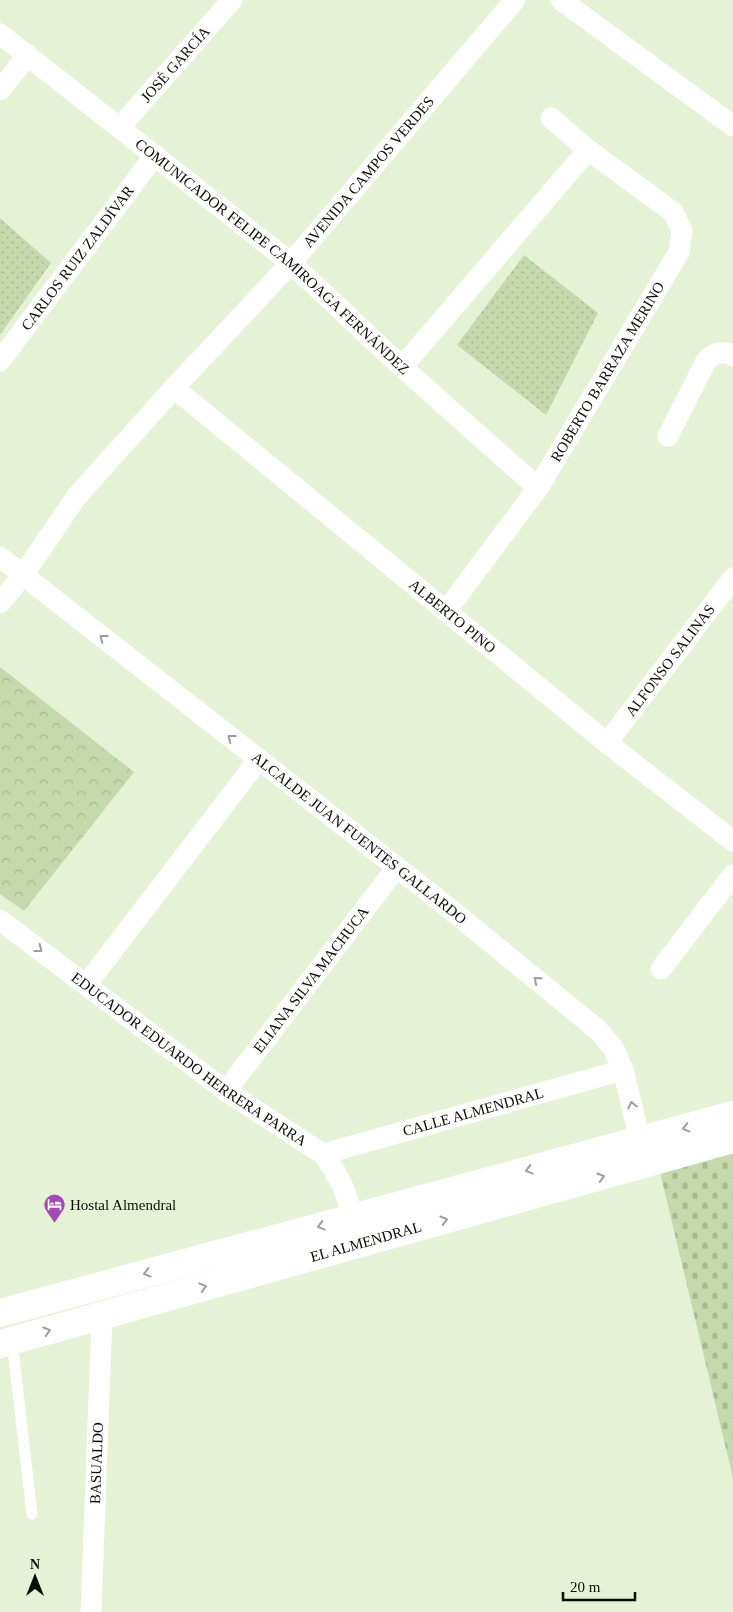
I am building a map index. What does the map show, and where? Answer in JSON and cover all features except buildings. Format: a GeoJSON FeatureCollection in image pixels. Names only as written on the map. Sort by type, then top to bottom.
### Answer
{"type":"FeatureCollection","features":[{"type":"Feature","properties":{"kind":"main road","name":"EL ALMENDRAL"},"geometry":{"type":"LineString","coordinates":[[0,1313],[733,1115]]}},
{"type":"Feature","properties":{"kind":"main road","name":"EL ALMENDRAL"},"geometry":{"type":"LineString","coordinates":[[6,1343],[733,1139]]}},
{"type":"Feature","properties":{"kind":"street","name":"JOSÉ GARCÍA"},"geometry":{"type":"LineString","coordinates":[[119,128],[232,0]]}},
{"type":"Feature","properties":{"kind":"street","name":"AVENIDA CAMPOS VERDES"},"geometry":{"type":"LineString","coordinates":[[0,603],[23,575],[77,496],[174,388],[291,263],[514,0]]}},
{"type":"Feature","properties":{"kind":"street"},"geometry":{"type":"LineString","coordinates":[[561,0],[733,126]]}},
{"type":"Feature","properties":{"kind":"street","name":"COMUNICADOR FELIPE CAMIROAGA FERNÁNDEZ"},"geometry":{"type":"LineString","coordinates":[[0,34],[291,263],[402,367],[538,488]]}},
{"type":"Feature","properties":{"kind":"street"},"geometry":{"type":"LineString","coordinates":[[0,90],[28,55]]}},
{"type":"Feature","properties":{"kind":"street","name":"ROBERTO BARRAZA MERINO"},"geometry":{"type":"LineString","coordinates":[[446,610],[538,488],[679,252],[682,231],[673,212],[588,150],[551,118]]}},
{"type":"Feature","properties":{"kind":"street"},"geometry":{"type":"LineString","coordinates":[[402,367],[588,150]]}},
{"type":"Feature","properties":{"kind":"street","name":"CARLOS RUIZ ZALDÍVAR"},"geometry":{"type":"LineString","coordinates":[[0,361],[155,155]]}},
{"type":"Feature","properties":{"kind":"street"},"geometry":{"type":"LineString","coordinates":[[668,436],[706,361],[710,357],[722,352],[729,352],[733,356]]}},
{"type":"Feature","properties":{"kind":"street","name":"ALBERTO PINO"},"geometry":{"type":"LineString","coordinates":[[174,388],[607,743],[733,841]]}},
{"type":"Feature","properties":{"kind":"street","name":"ALCALDE JUAN FUENTES GALLARDO"},"geometry":{"type":"LineString","coordinates":[[0,557],[397,868],[598,1030],[614,1049],[623,1070],[640,1140]]}},
{"type":"Feature","properties":{"kind":"street","name":"ALFONSO SALINAS"},"geometry":{"type":"LineString","coordinates":[[607,743],[733,578]]}},
{"type":"Feature","properties":{"kind":"street"},"geometry":{"type":"LineString","coordinates":[[86,985],[259,759]]}},
{"type":"Feature","properties":{"kind":"street","name":"ELIANA SILVA MACHUCA"},"geometry":{"type":"LineString","coordinates":[[226,1092],[397,868]]}},
{"type":"Feature","properties":{"kind":"street"},"geometry":{"type":"LineString","coordinates":[[660,969],[733,875]]}},
{"type":"Feature","properties":{"kind":"street","name":"EDUCADOR EDUARDO HERRERA PARRA"},"geometry":{"type":"LineString","coordinates":[[0,920],[226,1092],[322,1154],[338,1179],[354,1216]]}},
{"type":"Feature","properties":{"kind":"street","name":"CALLE ALMENDRAL"},"geometry":{"type":"LineString","coordinates":[[322,1154],[623,1070]]}},
{"type":"Feature","properties":{"kind":"street"},"geometry":{"type":"LineString","coordinates":[[630,1168],[640,1140]]}},
{"type":"Feature","properties":{"kind":"street","name":"BASUALDO"},"geometry":{"type":"LineString","coordinates":[[91,1612],[102,1316]]}},
{"type":"Feature","properties":{"kind":"lane"},"geometry":{"type":"LineString","coordinates":[[6,1343],[32,1514]]}},
{"type":"Feature","properties":{"kind":"green space"},"geometry":{"type":"Polygon","coordinates":[[[0,218],[51,263],[0,335],[0,218]]]}},
{"type":"Feature","properties":{"kind":"green space"},"geometry":{"type":"Polygon","coordinates":[[[524,255],[598,313],[546,415],[457,345],[524,255]]]}},
{"type":"Feature","properties":{"kind":"green space"},"geometry":{"type":"Polygon","coordinates":[[[0,667],[134,772],[24,911],[0,894],[0,667]]]}},
{"type":"Feature","properties":{"kind":"green space"},"geometry":{"type":"Polygon","coordinates":[[[733,1151],[733,1478],[660,1172],[733,1151]]]}},
{"type":"Feature","properties":{"kind":"place","name":"Hostal Almendral"},"geometry":{"type":"Point","coordinates":[54,1224]}}]}
